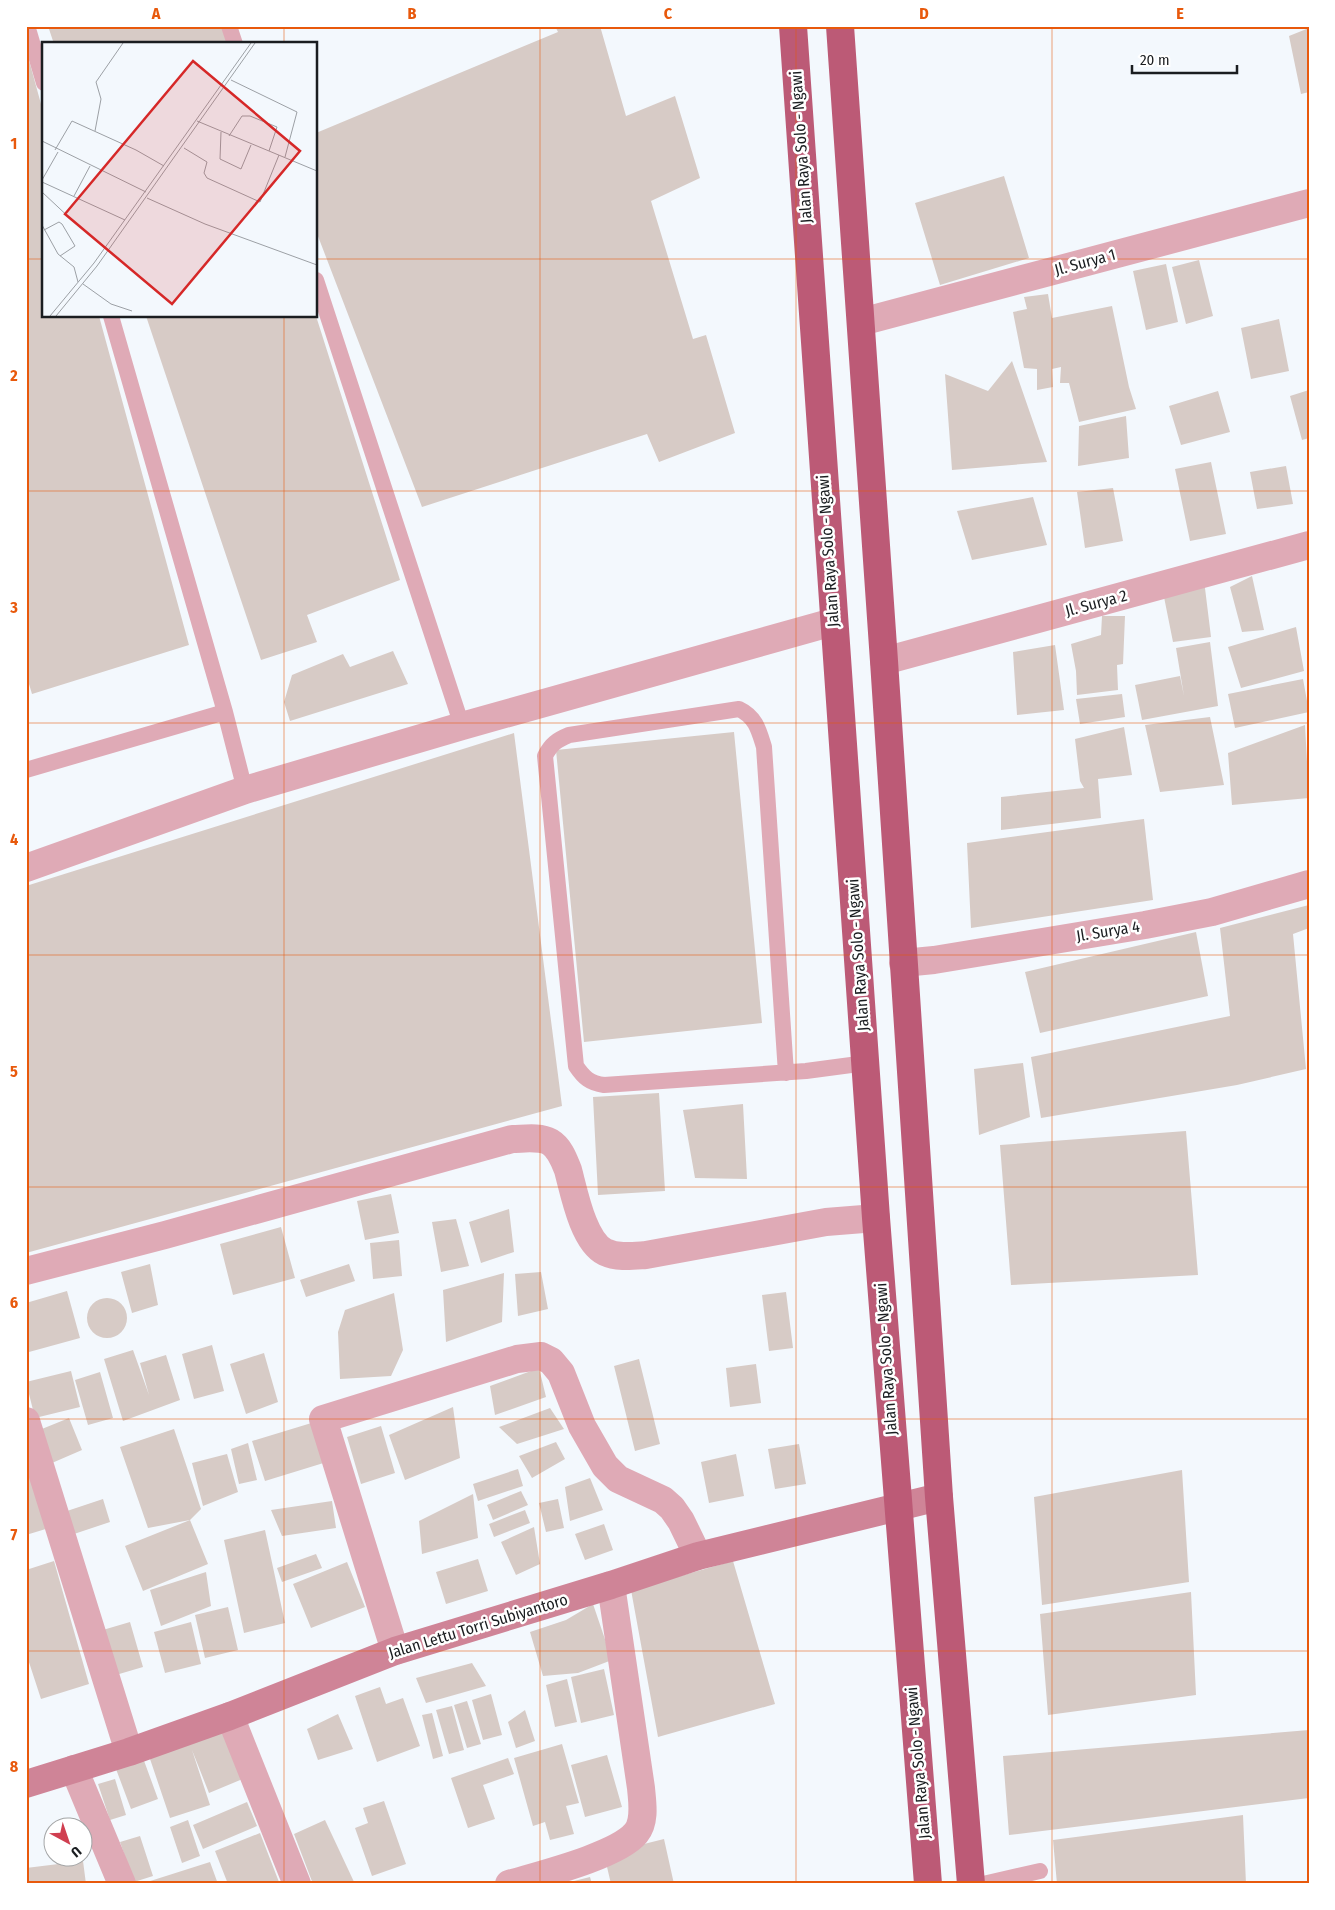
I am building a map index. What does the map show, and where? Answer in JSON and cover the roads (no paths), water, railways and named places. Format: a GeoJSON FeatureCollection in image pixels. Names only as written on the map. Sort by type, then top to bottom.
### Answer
{"type":"FeatureCollection","features":[{"type":"Feature","properties":{"kind":"highway","name":"Jalan Raya Solo - Ngawi"},"geometry":{"type":"LineString","coordinates":[[793,26],[876,1218],[897,1507],[928,1884]]}},
{"type":"Feature","properties":{"kind":"highway"},"geometry":{"type":"LineString","coordinates":[[840,26],[939,1497],[971,1884]]}},
{"type":"Feature","properties":{"kind":"main road","name":"Jalan Lettu Torri Subiyantoro"},"geometry":{"type":"LineString","coordinates":[[26,1784],[130,1752],[230,1716],[395,1651],[612,1586],[698,1556],[939,1497]]}},
{"type":"Feature","properties":{"kind":"street","name":"Jl. Surya 1"},"geometry":{"type":"LineString","coordinates":[[861,322],[1309,203]]}},
{"type":"Feature","properties":{"kind":"street","name":"Jl. Surya 2"},"geometry":{"type":"LineString","coordinates":[[884,661],[1309,545]]}},
{"type":"Feature","properties":{"kind":"street"},"geometry":{"type":"LineString","coordinates":[[26,868],[245,790],[462,726],[833,622]]}},
{"type":"Feature","properties":{"kind":"street","name":"Jl. Surya 4"},"geometry":{"type":"LineString","coordinates":[[904,963],[934,960],[1212,912],[1309,884]]}},
{"type":"Feature","properties":{"kind":"street"},"geometry":{"type":"LineString","coordinates":[[26,1271],[512,1140],[532,1138],[550,1142],[564,1157],[585,1226],[595,1244],[604,1252],[621,1256],[646,1255],[826,1222],[876,1218]]}},
{"type":"Feature","properties":{"kind":"street"},"geometry":{"type":"LineString","coordinates":[[395,1651],[323,1419],[517,1359],[541,1356],[551,1361],[560,1373],[582,1426],[605,1466],[618,1479],[663,1500],[672,1508],[682,1521],[698,1556]]}},
{"type":"Feature","properties":{"kind":"street"},"geometry":{"type":"LineString","coordinates":[[26,1421],[130,1752]]}},
{"type":"Feature","properties":{"kind":"street"},"geometry":{"type":"LineString","coordinates":[[509,1884],[581,1862],[621,1844],[637,1832],[643,1814],[641,1788],[612,1586]]}},
{"type":"Feature","properties":{"kind":"street"},"geometry":{"type":"LineString","coordinates":[[230,1716],[297,1884]]}},
{"type":"Feature","properties":{"kind":"street"},"geometry":{"type":"LineString","coordinates":[[74,1769],[122,1884]]}},
{"type":"Feature","properties":{"kind":"lane"},"geometry":{"type":"LineString","coordinates":[[229,26],[234,42]]}},
{"type":"Feature","properties":{"kind":"lane"},"geometry":{"type":"LineString","coordinates":[[29,32],[42,76]]}},
{"type":"Feature","properties":{"kind":"lane"},"geometry":{"type":"LineString","coordinates":[[318,286],[462,726]]}},
{"type":"Feature","properties":{"kind":"lane"},"geometry":{"type":"LineString","coordinates":[[112,318],[225,712],[245,790]]}},
{"type":"Feature","properties":{"kind":"lane"},"geometry":{"type":"LineString","coordinates":[[786,1072],[764,747],[754,720],[748,713],[739,709],[569,735],[556,741],[549,747],[544,756],[576,1066],[582,1076],[592,1083],[604,1085],[786,1072],[866,1064]]}},
{"type":"Feature","properties":{"kind":"lane"},"geometry":{"type":"LineString","coordinates":[[26,770],[225,712]]}},
{"type":"Feature","properties":{"kind":"lane"},"geometry":{"type":"LineString","coordinates":[[983,1884],[1040,1872]]}}]}
